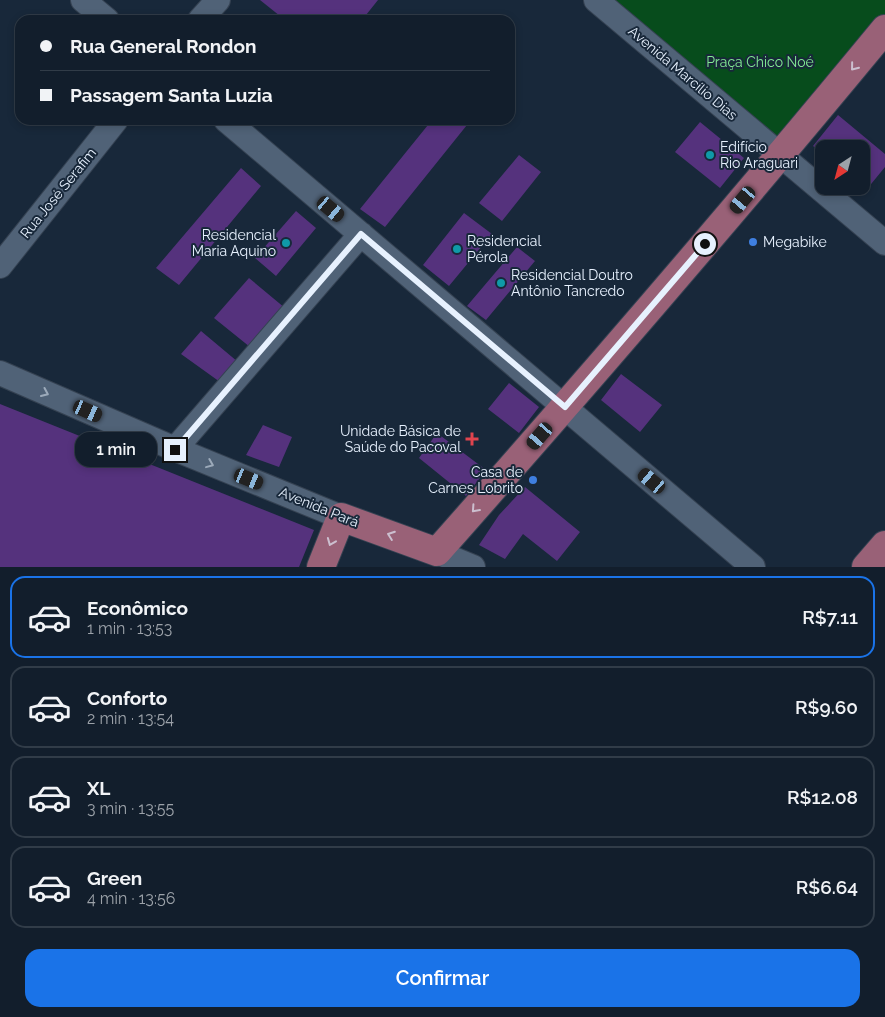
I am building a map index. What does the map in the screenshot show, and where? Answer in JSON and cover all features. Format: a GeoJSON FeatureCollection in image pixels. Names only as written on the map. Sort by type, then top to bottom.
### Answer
{"type":"FeatureCollection","features":[{"type":"Feature","properties":{"kind":"main road"},"geometry":{"type":"LineString","coordinates":[[437,552],[565,407],[781,155],[885,29]]}},
{"type":"Feature","properties":{"kind":"main road"},"geometry":{"type":"LineString","coordinates":[[321,567],[340,517]]}},
{"type":"Feature","properties":{"kind":"main road","name":"Avenida Pará"},"geometry":{"type":"LineString","coordinates":[[340,517],[437,552]]}},
{"type":"Feature","properties":{"kind":"main road"},"geometry":{"type":"LineString","coordinates":[[866,567],[885,545]]}},
{"type":"Feature","properties":{"kind":"street"},"geometry":{"type":"LineString","coordinates":[[84,0],[101,15]]}},
{"type":"Feature","properties":{"kind":"street"},"geometry":{"type":"LineString","coordinates":[[204,15],[218,0]]}},
{"type":"Feature","properties":{"kind":"street","name":"Avenida Marcílio Dias"},"geometry":{"type":"LineString","coordinates":[[596,0],[885,243]]}},
{"type":"Feature","properties":{"kind":"street","name":"Rua José Serafim"},"geometry":{"type":"LineString","coordinates":[[0,266],[112,125]]}},
{"type":"Feature","properties":{"kind":"street"},"geometry":{"type":"LineString","coordinates":[[232,125],[753,567]]}},
{"type":"Feature","properties":{"kind":"street"},"geometry":{"type":"LineString","coordinates":[[175,450],[361,234]]}},
{"type":"Feature","properties":{"kind":"street","name":"Avenida Pará"},"geometry":{"type":"LineString","coordinates":[[0,373],[175,450],[340,517]]}},
{"type":"Feature","properties":{"kind":"street","name":"Avenida Pará"},"geometry":{"type":"LineString","coordinates":[[437,552],[473,567]]}},
{"type":"Feature","properties":{"kind":"green space","name":"Praça Chico Noé"},"geometry":{"type":"Polygon","coordinates":[[[588,0],[885,0],[885,17],[767,148],[588,0]]]}},
{"type":"Feature","properties":{"kind":"building"},"geometry":{"type":"Polygon","coordinates":[[[260,0],[378,0],[366,15],[279,15],[260,0]]]}},
{"type":"Feature","properties":{"kind":"building"},"geometry":{"type":"Polygon","coordinates":[[[838,115],[868,140],[818,140],[838,115]]]}},
{"type":"Feature","properties":{"kind":"building","name":"Edifício Rio Araguari"},"geometry":{"type":"Polygon","coordinates":[[[700,122],[744,158],[720,188],[675,152],[700,122]]]}},
{"type":"Feature","properties":{"kind":"building"},"geometry":{"type":"Polygon","coordinates":[[[428,125],[467,125],[385,227],[360,209],[428,125]]]}},
{"type":"Feature","properties":{"kind":"building"},"geometry":{"type":"Polygon","coordinates":[[[870,142],[885,154],[885,167],[870,185],[870,142]]]}},
{"type":"Feature","properties":{"kind":"building"},"geometry":{"type":"Polygon","coordinates":[[[519,155],[541,172],[502,221],[479,203],[519,155]]]}},
{"type":"Feature","properties":{"kind":"building"},"geometry":{"type":"Polygon","coordinates":[[[241,168],[261,186],[179,285],[156,268],[241,168]]]}},
{"type":"Feature","properties":{"kind":"building","name":"Residencial Maria Aquino"},"geometry":{"type":"Polygon","coordinates":[[[296,211],[316,228],[276,276],[255,258],[296,211]]]}},
{"type":"Feature","properties":{"kind":"building","name":"Residencial Pérola"},"geometry":{"type":"Polygon","coordinates":[[[464,213],[492,234],[449,286],[423,265],[464,213]]]}},
{"type":"Feature","properties":{"kind":"building","name":"Residencial Doutro Antônio Tancredo"},"geometry":{"type":"Polygon","coordinates":[[[517,247],[535,261],[486,320],[467,306],[517,247]]]}},
{"type":"Feature","properties":{"kind":"building"},"geometry":{"type":"Polygon","coordinates":[[[249,278],[285,308],[250,347],[214,318],[249,278]]]}},
{"type":"Feature","properties":{"kind":"building"},"geometry":{"type":"Polygon","coordinates":[[[201,331],[238,362],[220,382],[181,354],[201,331]]]}},
{"type":"Feature","properties":{"kind":"building"},"geometry":{"type":"Polygon","coordinates":[[[621,374],[662,405],[640,432],[601,400],[621,374]]]}},
{"type":"Feature","properties":{"kind":"building"},"geometry":{"type":"Polygon","coordinates":[[[509,383],[539,407],[519,433],[488,409],[509,383]]]}},
{"type":"Feature","properties":{"kind":"building"},"geometry":{"type":"Polygon","coordinates":[[[0,404],[314,530],[299,567],[0,567],[0,404]]]}},
{"type":"Feature","properties":{"kind":"building"},"geometry":{"type":"Polygon","coordinates":[[[263,425],[292,437],[279,467],[246,455],[263,425]]]}},
{"type":"Feature","properties":{"kind":"building"},"geometry":{"type":"Polygon","coordinates":[[[437,433],[486,470],[466,496],[419,458],[437,433]]]}},
{"type":"Feature","properties":{"kind":"building"},"geometry":{"type":"Polygon","coordinates":[[[525,487],[580,532],[557,561],[523,534],[505,559],[479,545],[499,515],[525,487]]]}},
{"type":"Feature","properties":{"kind":"place","name":"Edifício Rio Araguari"},"geometry":{"type":"Point","coordinates":[710,155]}},
{"type":"Feature","properties":{"kind":"place","name":"Megabike"},"geometry":{"type":"Point","coordinates":[753,242]}},
{"type":"Feature","properties":{"kind":"place","name":"Residencial Maria Aquino"},"geometry":{"type":"Point","coordinates":[286,243]}},
{"type":"Feature","properties":{"kind":"place","name":"Residencial Pérola"},"geometry":{"type":"Point","coordinates":[457,249]}},
{"type":"Feature","properties":{"kind":"place","name":"Residencial Doutro Antônio Tancredo"},"geometry":{"type":"Point","coordinates":[501,283]}},
{"type":"Feature","properties":{"kind":"place","name":"Unidade Básica de Saúde do Pacoval"},"geometry":{"type":"Point","coordinates":[472,439]}},
{"type":"Feature","properties":{"kind":"place","name":"Casa de Carnes Lobrito"},"geometry":{"type":"Point","coordinates":[533,480]}},
{"type":"Feature","properties":{"kind":"route"},"geometry":{"type":"LineString","coordinates":[[175,450],[361,234],[565,407],[705,244]]}}]}
